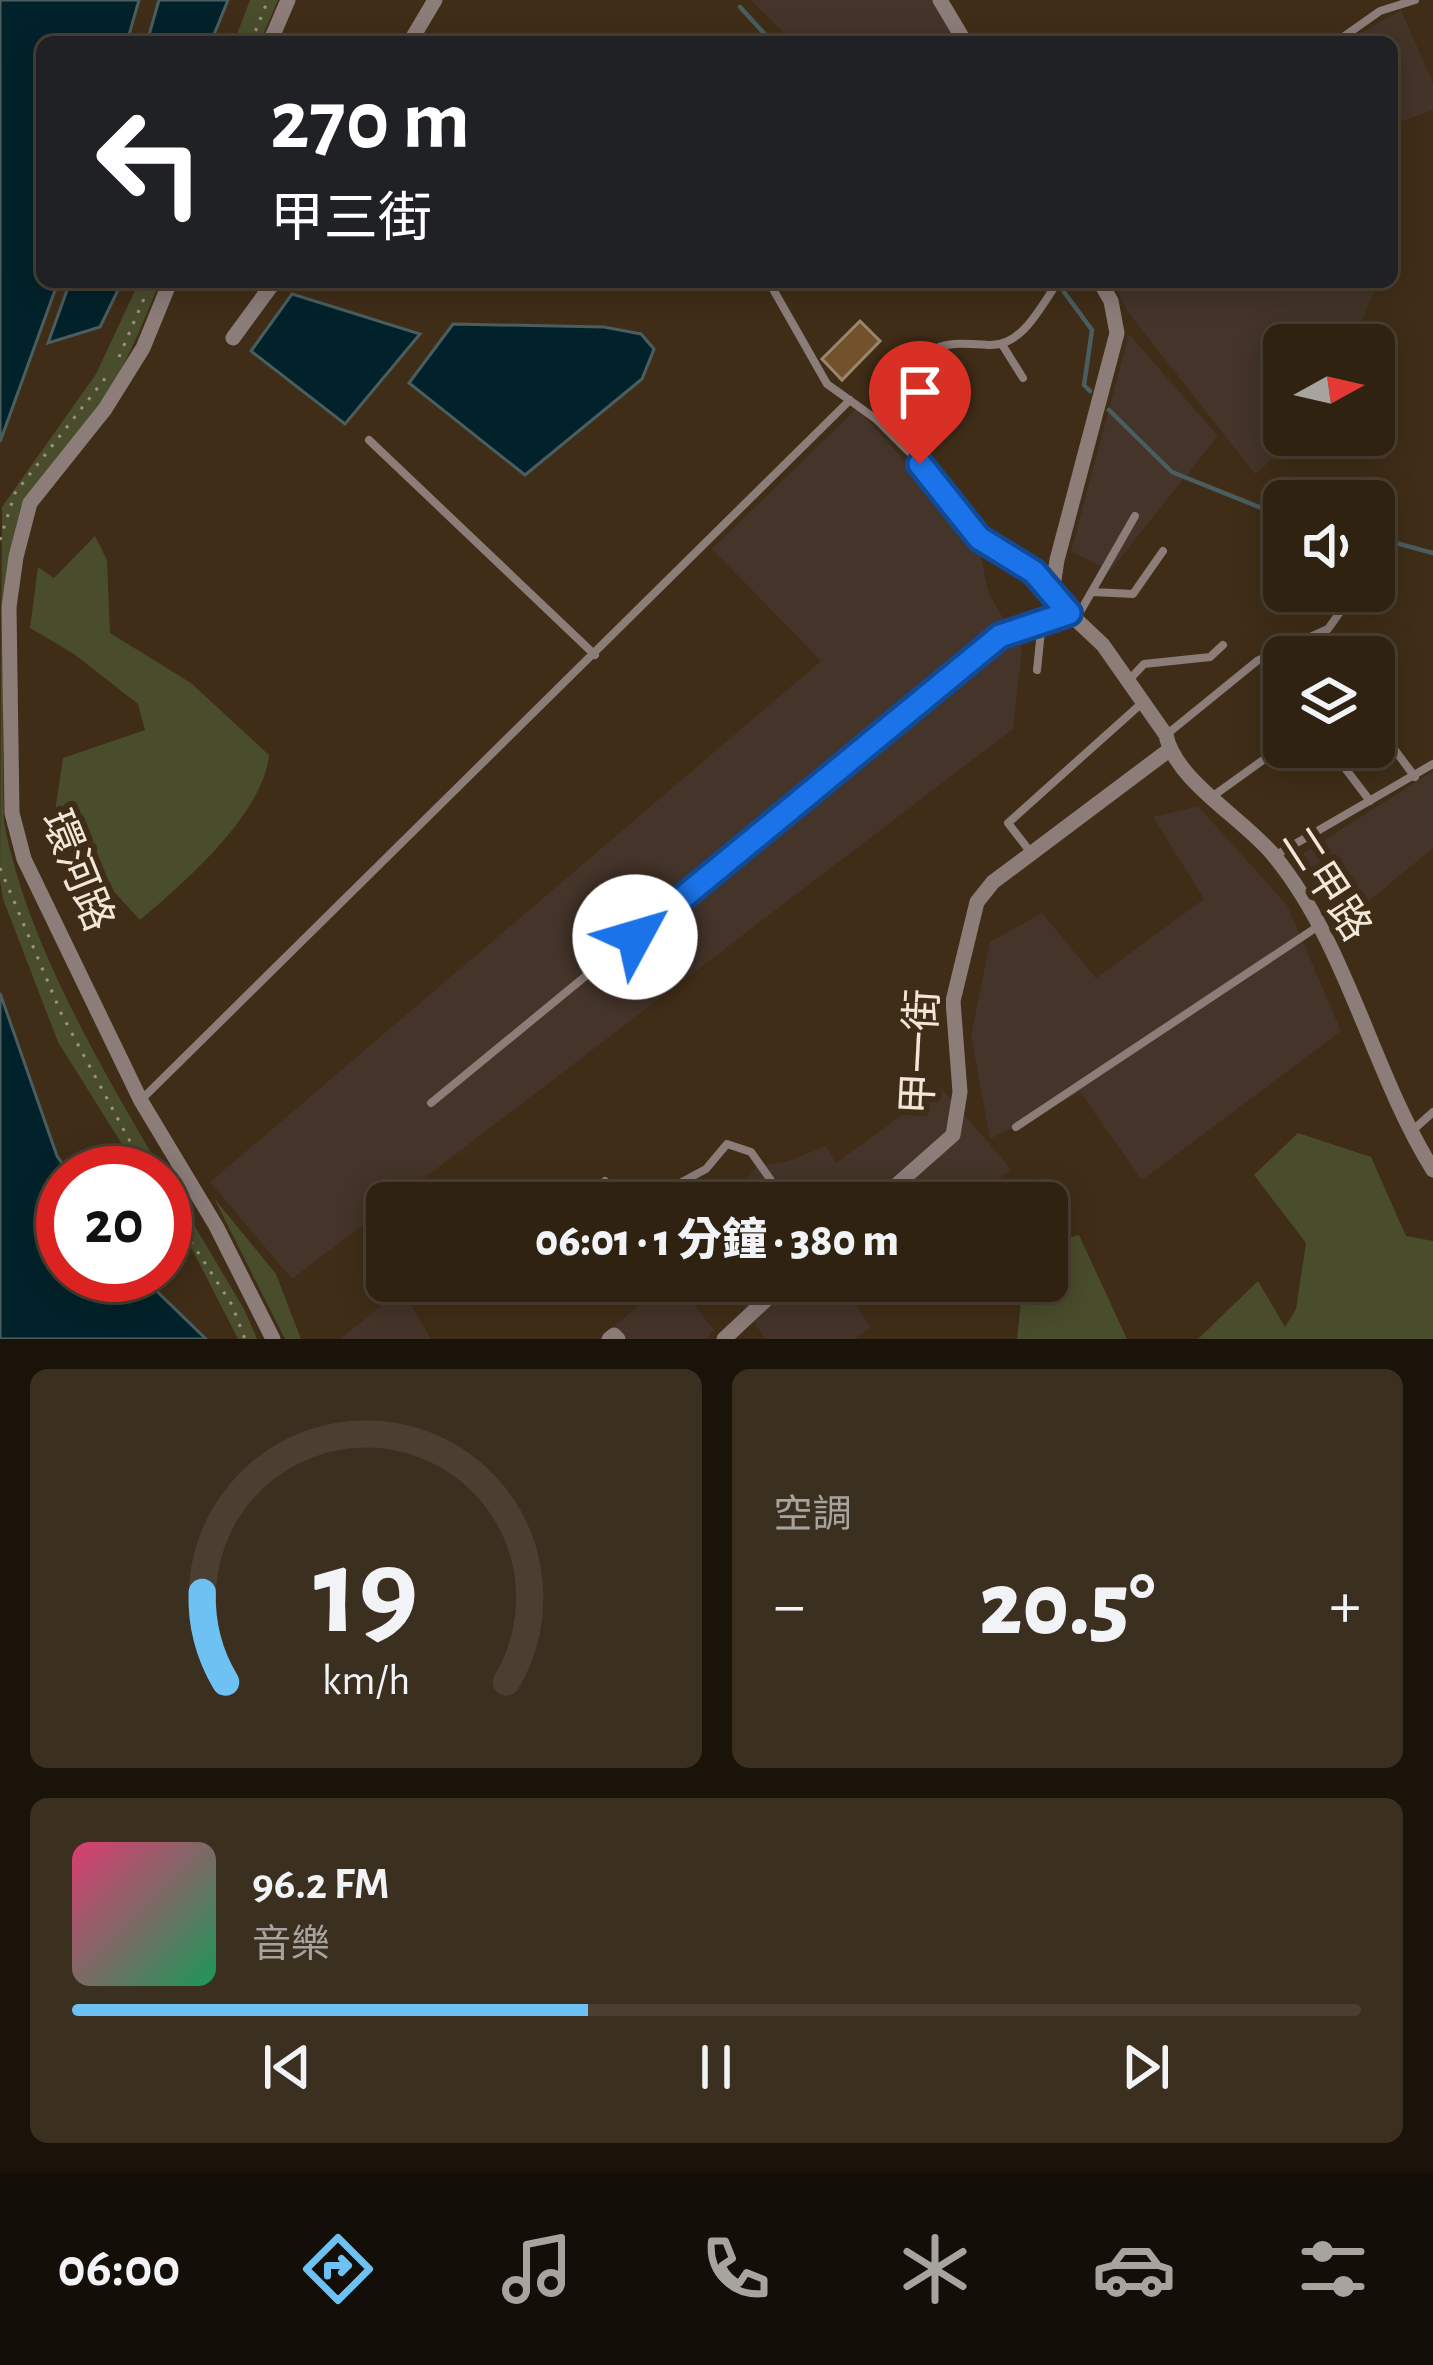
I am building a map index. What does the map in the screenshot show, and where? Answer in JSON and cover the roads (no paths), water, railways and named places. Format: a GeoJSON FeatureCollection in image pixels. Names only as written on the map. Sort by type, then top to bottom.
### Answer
{"type":"FeatureCollection","features":[{"type":"Feature","properties":{"kind":"street"},"geometry":{"type":"LineString","coordinates":[[273,36],[288,0]]}},
{"type":"Feature","properties":{"kind":"street"},"geometry":{"type":"LineString","coordinates":[[414,36],[435,0]]}},
{"type":"Feature","properties":{"kind":"street"},"geometry":{"type":"LineString","coordinates":[[940,0],[961,36]]}},
{"type":"Feature","properties":{"kind":"street","name":"環河路"},"geometry":{"type":"LineString","coordinates":[[167,288],[142,348],[105,409],[30,503],[9,607],[12,813],[24,859],[141,1101],[216,1226],[273,1339]]}},
{"type":"Feature","properties":{"kind":"street"},"geometry":{"type":"LineString","coordinates":[[233,338],[270,288]]}},
{"type":"Feature","properties":{"kind":"street"},"geometry":{"type":"LineString","coordinates":[[1052,593],[1118,333],[1103,288]]}},
{"type":"Feature","properties":{"kind":"street","name":"二甲路"},"geometry":{"type":"LineString","coordinates":[[1072,616],[1103,645],[1167,742],[1211,797],[1275,856],[1317,927],[1410,1133],[1433,1170]]}},
{"type":"Feature","properties":{"kind":"street","name":"甲一街"},"geometry":{"type":"LineString","coordinates":[[900,1182],[953,1135],[960,1092],[952,1001],[977,902],[993,882],[1167,742]]}},
{"type":"Feature","properties":{"kind":"street"},"geometry":{"type":"LineString","coordinates":[[724,1339],[764,1302]]}},
{"type":"Feature","properties":{"kind":"lane"},"geometry":{"type":"LineString","coordinates":[[1345,36],[1380,11],[1415,0]]}},
{"type":"Feature","properties":{"kind":"lane"},"geometry":{"type":"LineString","coordinates":[[772,288],[826,385],[876,419],[920,464],[979,538],[1034,572],[1072,616]]}},
{"type":"Feature","properties":{"kind":"lane"},"geometry":{"type":"LineString","coordinates":[[876,419],[939,347],[1004,346],[1018,337],[1054,288]]}},
{"type":"Feature","properties":{"kind":"lane"},"geometry":{"type":"LineString","coordinates":[[1004,346],[1023,378]]}},
{"type":"Feature","properties":{"kind":"lane"},"geometry":{"type":"LineString","coordinates":[[141,1101],[850,400]]}},
{"type":"Feature","properties":{"kind":"lane"},"geometry":{"type":"LineString","coordinates":[[369,440],[595,655]]}},
{"type":"Feature","properties":{"kind":"lane"},"geometry":{"type":"LineString","coordinates":[[431,1103],[1000,636],[1072,616],[1135,516]]}},
{"type":"Feature","properties":{"kind":"lane"},"geometry":{"type":"LineString","coordinates":[[1091,592],[1133,594],[1163,551]]}},
{"type":"Feature","properties":{"kind":"lane"},"geometry":{"type":"LineString","coordinates":[[1312,636],[1328,629],[1340,612]]}},
{"type":"Feature","properties":{"kind":"lane"},"geometry":{"type":"LineString","coordinates":[[1037,670],[1042,621]]}},
{"type":"Feature","properties":{"kind":"lane"},"geometry":{"type":"LineString","coordinates":[[1128,681],[1144,664],[1210,657],[1223,645]]}},
{"type":"Feature","properties":{"kind":"lane"},"geometry":{"type":"LineString","coordinates":[[1167,742],[1263,658]]}},
{"type":"Feature","properties":{"kind":"lane"},"geometry":{"type":"LineString","coordinates":[[1032,854],[1008,823],[1143,703]]}},
{"type":"Feature","properties":{"kind":"lane"},"geometry":{"type":"LineString","coordinates":[[1395,750],[1415,777]]}},
{"type":"Feature","properties":{"kind":"lane"},"geometry":{"type":"LineString","coordinates":[[1211,797],[1263,760]]}},
{"type":"Feature","properties":{"kind":"lane"},"geometry":{"type":"LineString","coordinates":[[1275,856],[1433,764]]}},
{"type":"Feature","properties":{"kind":"lane"},"geometry":{"type":"LineString","coordinates":[[1345,768],[1370,801]]}},
{"type":"Feature","properties":{"kind":"lane"},"geometry":{"type":"LineString","coordinates":[[1016,1127],[1317,927]]}},
{"type":"Feature","properties":{"kind":"lane"},"geometry":{"type":"LineString","coordinates":[[1410,1133],[1433,1112]]}},
{"type":"Feature","properties":{"kind":"lane"},"geometry":{"type":"LineString","coordinates":[[682,1182],[706,1169],[727,1144],[751,1152],[772,1182]]}},
{"type":"Feature","properties":{"kind":"water"},"geometry":{"type":"Polygon","coordinates":[[[0,0],[139,0],[129,36],[36,36],[36,288],[56,288],[0,442],[0,0]]]}},
{"type":"Feature","properties":{"kind":"water"},"geometry":{"type":"Polygon","coordinates":[[[159,0],[228,0],[213,36],[149,36],[159,0]]]}},
{"type":"Feature","properties":{"kind":"water"},"geometry":{"type":"Polygon","coordinates":[[[68,288],[119,288],[100,327],[48,343],[68,288]]]}},
{"type":"Feature","properties":{"kind":"water"},"geometry":{"type":"Polygon","coordinates":[[[292,294],[420,334],[345,424],[251,351],[292,294]]]}},
{"type":"Feature","properties":{"kind":"water"},"geometry":{"type":"Polygon","coordinates":[[[453,324],[604,327],[641,334],[654,349],[642,379],[525,475],[409,383],[453,324]]]}},
{"type":"Feature","properties":{"kind":"water"},"geometry":{"type":"Polygon","coordinates":[[[0,993],[54,1146],[36,1146],[36,1302],[168,1302],[206,1339],[0,1339],[0,993]]]}},
{"type":"Feature","properties":{"kind":"waterway"},"geometry":{"type":"LineString","coordinates":[[740,7],[767,36]]}},
{"type":"Feature","properties":{"kind":"waterway"},"geometry":{"type":"LineString","coordinates":[[1064,292],[1092,330],[1084,385],[1090,391]]}},
{"type":"Feature","properties":{"kind":"waterway"},"geometry":{"type":"LineString","coordinates":[[1109,410],[1172,472],[1263,509]]}},
{"type":"Feature","properties":{"kind":"waterway"},"geometry":{"type":"LineString","coordinates":[[1395,543],[1433,553]]}}]}
